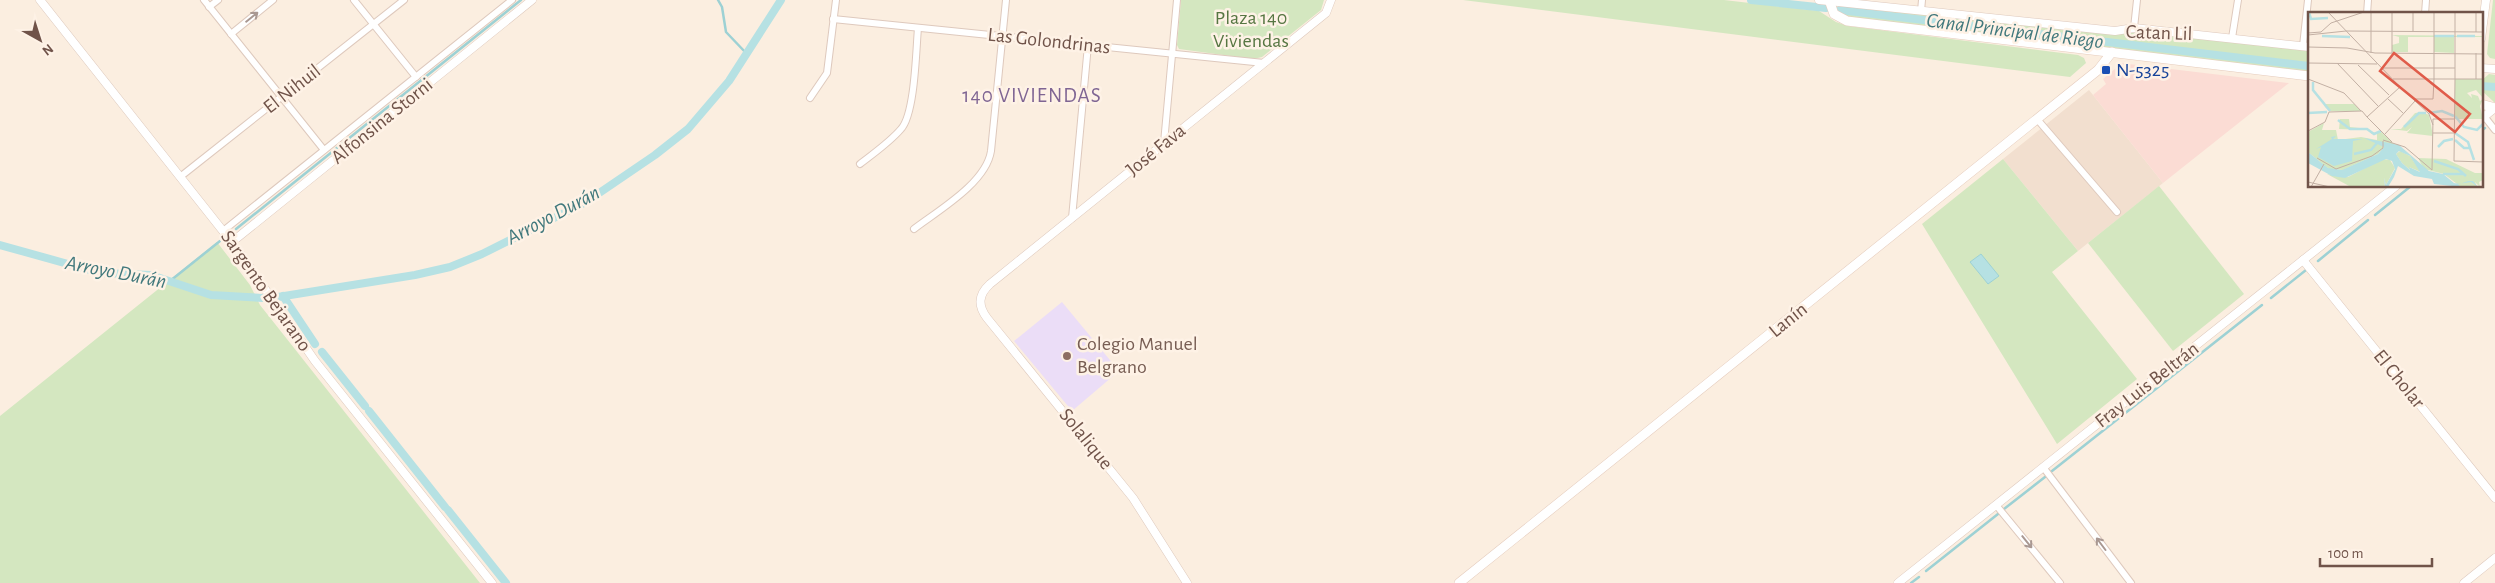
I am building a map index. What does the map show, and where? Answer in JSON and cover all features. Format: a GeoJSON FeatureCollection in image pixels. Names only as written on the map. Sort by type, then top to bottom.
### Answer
{"type":"FeatureCollection","features":[{"type":"Feature","properties":{"kind":"main road"},"geometry":{"type":"LineString","coordinates":[[1830,1],[1836,16],[1847,21],[2308,76]]}},
{"type":"Feature","properties":{"kind":"main road","name":"Lanín"},"geometry":{"type":"LineString","coordinates":[[1459,583],[2098,70],[2112,52]]}},
{"type":"Feature","properties":{"kind":"main road"},"geometry":{"type":"LineString","coordinates":[[2482,104],[2495,108]]}},
{"type":"Feature","properties":{"kind":"street","name":"Sargento Bejarano"},"geometry":{"type":"LineString","coordinates":[[40,0],[232,242],[315,361],[492,583]]}},
{"type":"Feature","properties":{"kind":"street"},"geometry":{"type":"LineString","coordinates":[[204,0],[324,150]]}},
{"type":"Feature","properties":{"kind":"street"},"geometry":{"type":"LineString","coordinates":[[209,7],[218,0]]}},
{"type":"Feature","properties":{"kind":"street"},"geometry":{"type":"LineString","coordinates":[[231,34],[273,0]]}},
{"type":"Feature","properties":{"kind":"street"},"geometry":{"type":"LineString","coordinates":[[354,0],[416,77]]}},
{"type":"Feature","properties":{"kind":"street","name":"El Nihuil"},"geometry":{"type":"LineString","coordinates":[[180,177],[404,0]]}},
{"type":"Feature","properties":{"kind":"street","name":"Alfonsina Storni"},"geometry":{"type":"LineString","coordinates":[[223,231],[512,0]]}},
{"type":"Feature","properties":{"kind":"street","name":"Alfonsina Storni"},"geometry":{"type":"LineString","coordinates":[[232,242],[532,0]]}},
{"type":"Feature","properties":{"kind":"street"},"geometry":{"type":"LineString","coordinates":[[810,98],[827,73],[836,0]]}},
{"type":"Feature","properties":{"kind":"street"},"geometry":{"type":"LineString","coordinates":[[914,229],[973,183],[988,165],[991,152],[1006,0]]}},
{"type":"Feature","properties":{"kind":"street"},"geometry":{"type":"LineString","coordinates":[[1164,143],[1177,0]]}},
{"type":"Feature","properties":{"kind":"street","name":"José Fava"},"geometry":{"type":"LineString","coordinates":[[980,300],[983,292],[990,284],[1326,13],[1331,0]]}},
{"type":"Feature","properties":{"kind":"street","name":"Catan Lil"},"geometry":{"type":"LineString","coordinates":[[1819,0],[2115,31],[2134,28],[2306,46]]}},
{"type":"Feature","properties":{"kind":"street"},"geometry":{"type":"LineString","coordinates":[[1921,11],[1922,0]]}},
{"type":"Feature","properties":{"kind":"street"},"geometry":{"type":"LineString","coordinates":[[2134,28],[2137,0]]}},
{"type":"Feature","properties":{"kind":"street"},"geometry":{"type":"LineString","coordinates":[[2232,38],[2238,0]]}},
{"type":"Feature","properties":{"kind":"street"},"geometry":{"type":"LineString","coordinates":[[2306,46],[2308,0]]}},
{"type":"Feature","properties":{"kind":"street"},"geometry":{"type":"LineString","coordinates":[[2482,31],[2486,0]]}},
{"type":"Feature","properties":{"kind":"street","name":"Las Golondrinas"},"geometry":{"type":"LineString","coordinates":[[834,19],[1264,63]]}},
{"type":"Feature","properties":{"kind":"street"},"geometry":{"type":"LineString","coordinates":[[860,164],[897,134],[906,123],[910,110],[918,28]]}},
{"type":"Feature","properties":{"kind":"street"},"geometry":{"type":"LineString","coordinates":[[1072,218],[1088,45]]}},
{"type":"Feature","properties":{"kind":"street"},"geometry":{"type":"LineString","coordinates":[[2482,68],[2495,69]]}},
{"type":"Feature","properties":{"kind":"street"},"geometry":{"type":"LineString","coordinates":[[2495,108],[2483,118],[2495,130]]}},
{"type":"Feature","properties":{"kind":"street"},"geometry":{"type":"LineString","coordinates":[[2037,119],[2117,212]]}},
{"type":"Feature","properties":{"kind":"street","name":"Fray Luis Beltrán"},"geometry":{"type":"LineString","coordinates":[[1898,583],[2393,188]]}},
{"type":"Feature","properties":{"kind":"street","name":"El Cholar"},"geometry":{"type":"LineString","coordinates":[[2303,260],[2495,498]]}},
{"type":"Feature","properties":{"kind":"street","name":"Solalique"},"geometry":{"type":"LineString","coordinates":[[980,300],[981,309],[987,318],[1133,498],[1187,583]]}},
{"type":"Feature","properties":{"kind":"street"},"geometry":{"type":"LineString","coordinates":[[2043,467],[2131,583]]}},
{"type":"Feature","properties":{"kind":"street"},"geometry":{"type":"LineString","coordinates":[[1996,505],[2060,583]]}},
{"type":"Feature","properties":{"kind":"street"},"geometry":{"type":"LineString","coordinates":[[2464,583],[2495,558]]}},
{"type":"Feature","properties":{"kind":"shaded area"},"geometry":{"type":"Polygon","coordinates":[[[2122,63],[2289,83],[2163,183],[2093,95],[2106,84],[2103,79],[2122,63]]]}},
{"type":"Feature","properties":{"kind":"shaded area"},"geometry":{"type":"Polygon","coordinates":[[[2089,90],[2163,183],[2078,251],[2003,159],[2089,90]]]}},
{"type":"Feature","properties":{"kind":"shaded area","name":"Colegio Manuel Belgrano"},"geometry":{"type":"Polygon","coordinates":[[[1062,302],[1119,371],[1072,411],[1014,341],[1062,302]]]}},
{"type":"Feature","properties":{"kind":"green space","name":"Plaza 140 Viviendas"},"geometry":{"type":"Polygon","coordinates":[[[1181,0],[1324,0],[1321,10],[1262,57],[1253,59],[1179,49],[1177,45],[1181,0]]]}},
{"type":"Feature","properties":{"kind":"green space"},"geometry":{"type":"Polygon","coordinates":[[[1463,0],[1724,0],[1819,11],[1836,22],[1848,26],[2078,55],[2084,58],[2086,63],[2070,77],[1463,0]]]}},
{"type":"Feature","properties":{"kind":"green space"},"geometry":{"type":"Polygon","coordinates":[[[2493,0],[2495,0],[2495,59],[2490,58],[2487,54],[2493,0]]]}},
{"type":"Feature","properties":{"kind":"green space"},"geometry":{"type":"Polygon","coordinates":[[[1845,6],[2121,34],[2139,32],[2308,51],[2308,73],[1850,18],[1841,13],[1841,8],[1845,6]]]}},
{"type":"Feature","properties":{"kind":"green space"},"geometry":{"type":"Polygon","coordinates":[[[2489,74],[2495,75],[2495,103],[2482,91],[2482,80],[2489,74]]]}},
{"type":"Feature","properties":{"kind":"green space"},"geometry":{"type":"Polygon","coordinates":[[[2003,159],[2078,251],[2052,272],[2137,379],[2057,444],[1922,224],[2003,159]]]}},
{"type":"Feature","properties":{"kind":"green space"},"geometry":{"type":"Polygon","coordinates":[[[2159,186],[2244,294],[2173,351],[2088,243],[2159,186]]]}},
{"type":"Feature","properties":{"kind":"green space"},"geometry":{"type":"Polygon","coordinates":[[[217,242],[250,285],[260,305],[480,583],[0,583],[0,416],[217,242]]]}},
{"type":"Feature","properties":{"kind":"water"},"geometry":{"type":"Polygon","coordinates":[[[1981,254],[1999,276],[1988,284],[1970,262],[1981,254]]]}},
{"type":"Feature","properties":{"kind":"waterway"},"geometry":{"type":"LineString","coordinates":[[236,229],[521,0]]}},
{"type":"Feature","properties":{"kind":"waterway"},"geometry":{"type":"LineString","coordinates":[[718,0],[722,7],[726,32],[747,54]]}},
{"type":"Feature","properties":{"kind":"waterway","name":"Arroyo Durán"},"geometry":{"type":"LineString","coordinates":[[278,297],[415,275],[450,267],[482,254],[586,202],[655,155],[688,129],[729,81],[781,0]]}},
{"type":"Feature","properties":{"kind":"waterway","name":"Canal Principal de Riego"},"geometry":{"type":"LineString","coordinates":[[1751,0],[1826,8]]}},
{"type":"Feature","properties":{"kind":"waterway","name":"Canal Principal de Riego"},"geometry":{"type":"LineString","coordinates":[[1840,10],[2308,66]]}},
{"type":"Feature","properties":{"kind":"waterway"},"geometry":{"type":"LineString","coordinates":[[2482,86],[2495,87]]}},
{"type":"Feature","properties":{"kind":"waterway"},"geometry":{"type":"LineString","coordinates":[[2375,215],[2409,188]]}},
{"type":"Feature","properties":{"kind":"waterway"},"geometry":{"type":"LineString","coordinates":[[2318,261],[2368,220]]}},
{"type":"Feature","properties":{"kind":"waterway"},"geometry":{"type":"LineString","coordinates":[[170,281],[220,241]]}},
{"type":"Feature","properties":{"kind":"waterway","name":"Arroyo Durán"},"geometry":{"type":"LineString","coordinates":[[0,245],[100,273],[151,275],[211,295],[263,298]]}},
{"type":"Feature","properties":{"kind":"waterway"},"geometry":{"type":"LineString","coordinates":[[2271,298],[2306,270]]}},
{"type":"Feature","properties":{"kind":"waterway"},"geometry":{"type":"LineString","coordinates":[[283,296],[315,344]]}},
{"type":"Feature","properties":{"kind":"waterway"},"geometry":{"type":"LineString","coordinates":[[2052,471],[2262,305]]}},
{"type":"Feature","properties":{"kind":"waterway"},"geometry":{"type":"LineString","coordinates":[[322,352],[365,406]]}},
{"type":"Feature","properties":{"kind":"waterway"},"geometry":{"type":"LineString","coordinates":[[369,411],[445,507]]}},
{"type":"Feature","properties":{"kind":"waterway"},"geometry":{"type":"LineString","coordinates":[[2004,509],[2045,477]]}},
{"type":"Feature","properties":{"kind":"waterway"},"geometry":{"type":"LineString","coordinates":[[448,510],[506,583]]}},
{"type":"Feature","properties":{"kind":"waterway"},"geometry":{"type":"LineString","coordinates":[[1926,571],[1998,514]]}},
{"type":"Feature","properties":{"kind":"waterway"},"geometry":{"type":"LineString","coordinates":[[1911,583],[1919,577]]}},
{"type":"Feature","properties":{"kind":"place","name":"N-5325"},"geometry":{"type":"Point","coordinates":[2106,70]}},
{"type":"Feature","properties":{"kind":"place","name":"Colegio Manuel Belgrano"},"geometry":{"type":"Point","coordinates":[1067,356]}},
{"type":"Feature","properties":{"kind":"district","name":"140 VIVIENDAS"},"geometry":{"type":"Point","coordinates":[1032,95]}}]}
